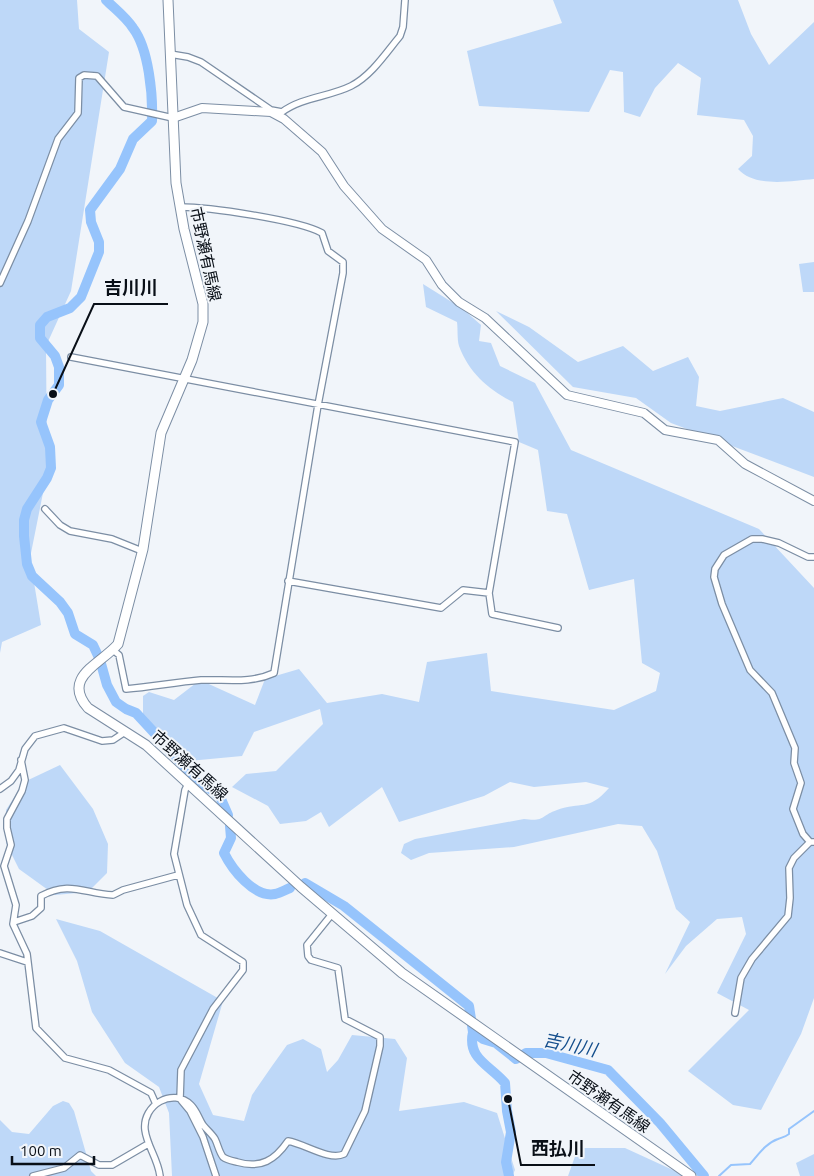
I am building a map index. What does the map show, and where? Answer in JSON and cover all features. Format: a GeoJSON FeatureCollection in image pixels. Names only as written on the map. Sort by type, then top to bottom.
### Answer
{"type":"FeatureCollection","features":[{"type":"Feature","properties":{"kind":"main road","name":"市野瀬有馬線"},"geometry":{"type":"LineString","coordinates":[[168,0],[170,117],[176,183],[203,304],[203,322],[200,339],[159,441],[142,551],[118,644],[82,676],[78,686],[80,700],[88,708],[146,745],[332,914],[402,973],[690,1176]]}},
{"type":"Feature","properties":{"kind":"street"},"geometry":{"type":"LineString","coordinates":[[0,283],[28,221],[58,140],[78,112],[79,78],[84,75],[96,76],[121,105],[145,113],[170,117],[202,108],[282,112],[297,103],[338,92],[360,81],[400,36],[403,27],[405,0]]}},
{"type":"Feature","properties":{"kind":"street"},"geometry":{"type":"LineString","coordinates":[[170,54],[188,57],[201,62],[284,119],[322,152],[344,186],[382,229],[426,260],[442,285],[459,302],[484,318],[567,395],[644,413],[665,430],[718,440],[745,464],[814,501]]}},
{"type":"Feature","properties":{"kind":"street"},"geometry":{"type":"LineString","coordinates":[[112,651],[119,655],[126,689],[200,680],[261,679],[274,673],[318,405],[344,273],[343,262],[328,251],[322,233],[316,230],[281,221],[180,207]]}},
{"type":"Feature","properties":{"kind":"street"},"geometry":{"type":"LineString","coordinates":[[71,357],[166,374],[183,380],[515,442],[489,593],[492,614],[558,628]]}},
{"type":"Feature","properties":{"kind":"street"},"geometry":{"type":"LineString","coordinates":[[45,509],[60,525],[70,531],[112,539],[142,551]]}},
{"type":"Feature","properties":{"kind":"street"},"geometry":{"type":"LineString","coordinates":[[735,1013],[741,978],[752,959],[788,916],[790,898],[789,868],[794,858],[812,842],[803,834],[793,809],[801,783],[794,763],[795,748],[772,693],[750,670],[722,604],[714,577],[716,568],[724,555],[752,539],[780,543],[808,557],[814,557]]}},
{"type":"Feature","properties":{"kind":"street"},"geometry":{"type":"LineString","coordinates":[[288,581],[441,608],[463,590],[489,593]]}},
{"type":"Feature","properties":{"kind":"street"},"geometry":{"type":"LineString","coordinates":[[0,789],[11,781],[20,770],[25,749],[35,736],[64,728],[102,741],[113,740],[125,732]]}},
{"type":"Feature","properties":{"kind":"street"},"geometry":{"type":"LineString","coordinates":[[21,760],[25,780],[22,791],[7,819],[11,844],[4,866],[16,905],[14,922],[27,954],[36,1028],[65,1058],[108,1070],[151,1093],[156,1102]]}},
{"type":"Feature","properties":{"kind":"street"},"geometry":{"type":"LineString","coordinates":[[188,784],[175,836],[174,854],[187,905],[201,936],[237,956],[243,962],[243,970],[213,1009],[188,1055],[179,1080],[180,1099],[190,1111],[203,1137],[216,1176]]}},
{"type":"Feature","properties":{"kind":"street"},"geometry":{"type":"LineString","coordinates":[[14,922],[32,916],[41,908],[41,896],[49,892],[75,887],[114,895],[123,890],[178,875]]}},
{"type":"Feature","properties":{"kind":"street"},"geometry":{"type":"LineString","coordinates":[[160,1176],[157,1158],[148,1144],[144,1128],[146,1119],[149,1109],[156,1102],[180,1099],[192,1106],[202,1124],[215,1139],[222,1156],[241,1164],[260,1165],[279,1154],[288,1141],[302,1144],[332,1157],[344,1154],[364,1111],[380,1046],[380,1037],[345,1019],[338,968],[311,960],[308,956],[307,945],[332,914]]}},
{"type":"Feature","properties":{"kind":"street"},"geometry":{"type":"LineString","coordinates":[[0,953],[27,962]]}},
{"type":"Feature","properties":{"kind":"street"},"geometry":{"type":"LineString","coordinates":[[33,1176],[64,1168],[80,1155],[100,1165],[112,1165],[148,1144]]}},
{"type":"Feature","properties":{"kind":"shaded area"},"geometry":{"type":"Polygon","coordinates":[[[0,0],[77,0],[79,29],[109,52],[71,291],[46,346],[47,473],[30,558],[41,625],[2,642],[0,653],[0,0]]]}},
{"type":"Feature","properties":{"kind":"shaded area"},"geometry":{"type":"Polygon","coordinates":[[[553,0],[738,0],[751,34],[769,65],[814,22],[814,179],[774,182],[754,179],[745,175],[738,169],[752,156],[753,136],[744,120],[697,115],[701,78],[678,63],[655,88],[640,117],[624,112],[623,72],[610,70],[589,112],[479,106],[467,51],[562,23],[553,0]]]}},
{"type":"Feature","properties":{"kind":"shaded area"},"geometry":{"type":"Polygon","coordinates":[[[814,262],[814,292],[803,292],[799,264],[814,262]]]}},
{"type":"Feature","properties":{"kind":"shaded area"},"geometry":{"type":"Polygon","coordinates":[[[423,284],[463,309],[481,325],[479,341],[491,343],[500,366],[535,383],[571,450],[759,529],[814,588],[814,998],[801,1034],[761,1110],[733,1105],[688,1071],[749,1010],[717,993],[746,934],[742,917],[717,919],[686,946],[665,974],[690,922],[676,909],[657,851],[642,826],[618,824],[514,847],[429,853],[411,860],[401,853],[404,844],[415,839],[524,819],[539,819],[565,807],[590,803],[609,788],[586,782],[534,787],[510,782],[484,796],[399,822],[382,787],[329,827],[321,812],[306,821],[280,824],[268,806],[232,787],[246,774],[276,771],[323,724],[320,709],[254,732],[242,756],[178,762],[167,756],[143,724],[143,696],[149,692],[174,700],[200,680],[255,705],[265,679],[299,669],[327,703],[382,694],[419,702],[427,662],[487,653],[491,691],[614,710],[656,691],[660,673],[642,663],[634,579],[589,590],[567,514],[547,511],[538,450],[519,442],[513,402],[488,386],[474,372],[463,356],[459,346],[457,322],[426,307],[423,284]]]}},
{"type":"Feature","properties":{"kind":"shaded area"},"geometry":{"type":"Polygon","coordinates":[[[496,311],[529,327],[578,362],[623,346],[653,371],[688,357],[699,377],[696,406],[720,411],[783,398],[814,412],[814,477],[671,423],[636,398],[573,387],[496,311]]]}},
{"type":"Feature","properties":{"kind":"shaded area"},"geometry":{"type":"Polygon","coordinates":[[[60,765],[93,809],[108,844],[107,873],[88,892],[55,895],[19,869],[6,843],[6,810],[24,782],[60,765]]]}},
{"type":"Feature","properties":{"kind":"shaded area"},"geometry":{"type":"Polygon","coordinates":[[[56,919],[100,931],[223,1001],[199,1084],[213,1115],[244,1121],[252,1095],[287,1045],[303,1039],[321,1049],[327,1072],[338,1060],[352,1035],[395,1039],[407,1058],[399,1111],[464,1102],[497,1113],[515,1170],[512,1176],[172,1176],[169,1113],[159,1087],[125,1063],[92,1012],[77,961],[56,919]]]}},
{"type":"Feature","properties":{"kind":"shaded area"},"geometry":{"type":"Polygon","coordinates":[[[63,1101],[69,1103],[74,1111],[91,1171],[96,1176],[0,1176],[0,1120],[12,1132],[29,1134],[53,1106],[63,1101]]]}},
{"type":"Feature","properties":{"kind":"shaded area"},"geometry":{"type":"Polygon","coordinates":[[[578,1148],[625,1148],[686,1176],[568,1176],[578,1148]]]}},
{"type":"Feature","properties":{"kind":"shaded area"},"geometry":{"type":"Polygon","coordinates":[[[814,1154],[814,1176],[800,1176],[796,1163],[814,1154]]]}},
{"type":"Feature","properties":{"kind":"waterway","name":"吉川川"},"geometry":{"type":"LineString","coordinates":[[106,0],[130,24],[143,48],[151,86],[152,121],[133,139],[120,169],[90,210],[91,222],[99,242],[99,252],[81,297],[70,308],[47,317],[40,325],[40,338],[55,356],[59,367],[59,385],[48,400],[41,422],[50,447],[51,468],[47,478],[27,509],[24,520],[27,564],[32,576],[60,602],[68,613],[75,634],[93,645],[100,660],[107,685],[116,702],[136,713],[173,753],[196,782],[214,791],[221,799],[228,815]]}},
{"type":"Feature","properties":{"kind":"waterway","name":"吉川川"},"geometry":{"type":"LineString","coordinates":[[230,826],[231,838],[224,853],[238,874],[259,892],[277,894],[290,888]]}},
{"type":"Feature","properties":{"kind":"waterway","name":"吉川川"},"geometry":{"type":"LineString","coordinates":[[305,883],[344,906],[469,1006],[473,1032],[483,1039],[496,1043],[516,1059],[526,1053],[546,1053],[608,1070],[660,1123],[704,1176]]}},
{"type":"Feature","properties":{"kind":"waterway"},"geometry":{"type":"LineString","coordinates":[[473,1032],[473,1049],[481,1061],[505,1083],[511,1132],[506,1162],[509,1176]]}},
{"type":"Feature","properties":{"kind":"waterway"},"geometry":{"type":"LineString","coordinates":[[719,1176],[731,1165],[750,1164],[766,1146],[789,1134],[789,1129],[814,1111]]}},
{"type":"Feature","properties":{"kind":"place","name":"吉川川"},"geometry":{"type":"Point","coordinates":[53,394]}},
{"type":"Feature","properties":{"kind":"place","name":"西払川"},"geometry":{"type":"Point","coordinates":[508,1099]}}]}
